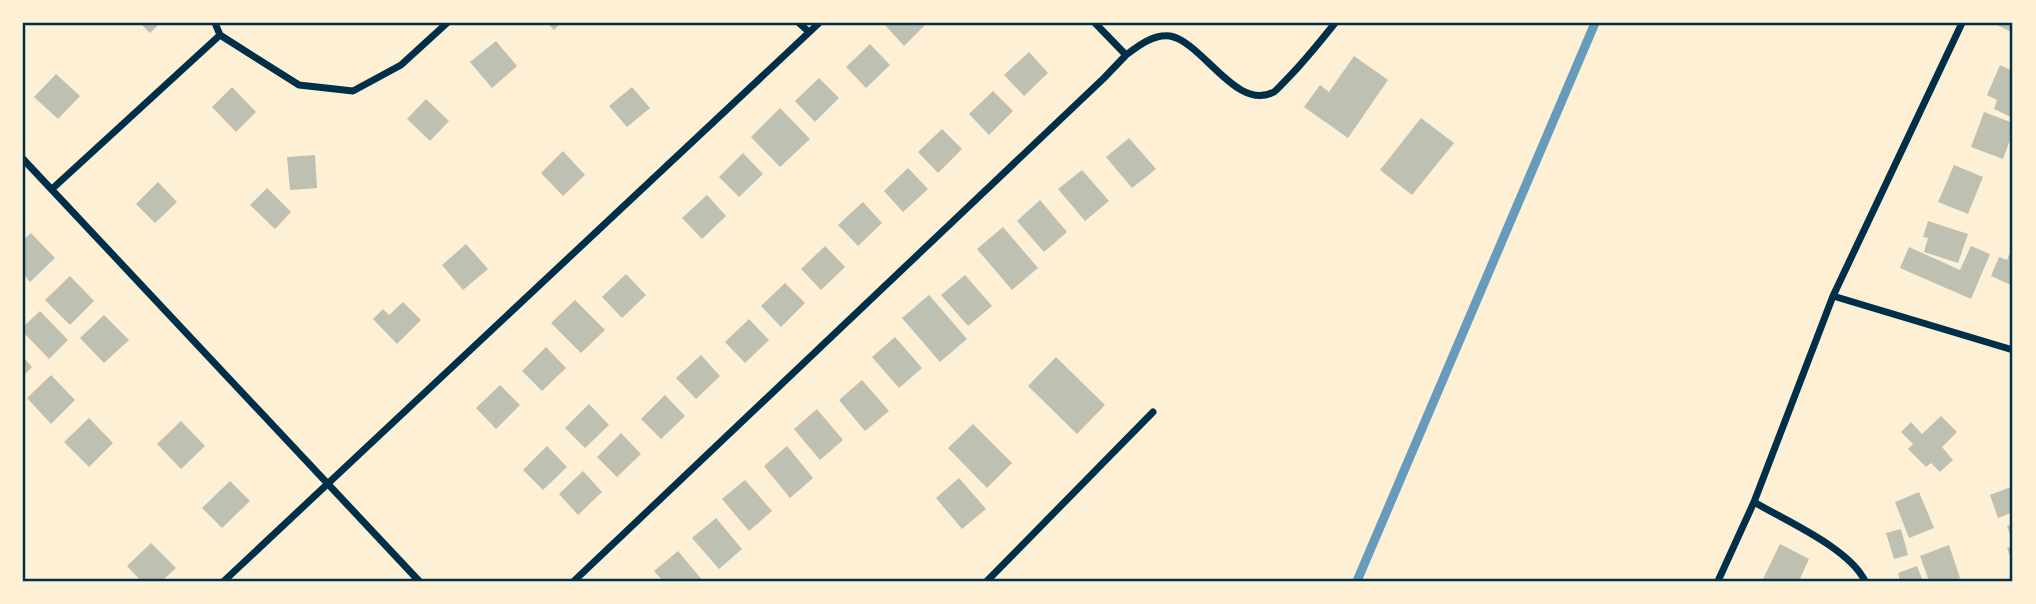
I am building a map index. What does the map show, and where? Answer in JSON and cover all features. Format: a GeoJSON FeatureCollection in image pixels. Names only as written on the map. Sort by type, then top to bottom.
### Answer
{"type":"FeatureCollection","features":[{"type":"Feature","properties":{"kind":"street"},"geometry":{"type":"LineString","coordinates":[[215,23],[220,35],[299,85],[353,91],[401,65],[447,23]]}},
{"type":"Feature","properties":{"kind":"street"},"geometry":{"type":"LineString","coordinates":[[799,23],[809,32]]}},
{"type":"Feature","properties":{"kind":"street"},"geometry":{"type":"LineString","coordinates":[[224,581],[819,23]]}},
{"type":"Feature","properties":{"kind":"street"},"geometry":{"type":"LineString","coordinates":[[1096,23],[1126,55]]}},
{"type":"Feature","properties":{"kind":"street"},"geometry":{"type":"LineString","coordinates":[[574,581],[1079,104],[1126,55],[1151,38],[1170,36],[1186,45],[1244,92],[1259,95],[1274,92],[1308,57],[1335,23]]}},
{"type":"Feature","properties":{"kind":"street"},"geometry":{"type":"LineString","coordinates":[[1718,581],[1754,502],[1833,296],[1962,23]]}},
{"type":"Feature","properties":{"kind":"street"},"geometry":{"type":"LineString","coordinates":[[52,189],[220,35]]}},
{"type":"Feature","properties":{"kind":"street"},"geometry":{"type":"LineString","coordinates":[[23,159],[419,581]]}},
{"type":"Feature","properties":{"kind":"street"},"geometry":{"type":"LineString","coordinates":[[1833,296],[2013,350]]}},
{"type":"Feature","properties":{"kind":"street"},"geometry":{"type":"LineString","coordinates":[[987,581],[1153,412]]}},
{"type":"Feature","properties":{"kind":"street"},"geometry":{"type":"LineString","coordinates":[[1754,502],[1841,552],[1865,581]]}},
{"type":"Feature","properties":{"kind":"building"},"geometry":{"type":"Polygon","coordinates":[[[140,23],[160,23],[150,33],[140,23]]]}},
{"type":"Feature","properties":{"kind":"building"},"geometry":{"type":"Polygon","coordinates":[[[547,23],[561,23],[554,30],[547,23]]]}},
{"type":"Feature","properties":{"kind":"building"},"geometry":{"type":"Polygon","coordinates":[[[927,23],[904,46],[885,25],[927,23]]]}},
{"type":"Feature","properties":{"kind":"building"},"geometry":{"type":"Polygon","coordinates":[[[1993,23],[2013,23],[2013,33],[1993,23]]]}},
{"type":"Feature","properties":{"kind":"building"},"geometry":{"type":"Polygon","coordinates":[[[496,41],[517,66],[492,88],[470,62],[496,41]]]}},
{"type":"Feature","properties":{"kind":"building"},"geometry":{"type":"Polygon","coordinates":[[[870,44],[890,65],[866,88],[846,67],[870,44]]]}},
{"type":"Feature","properties":{"kind":"building"},"geometry":{"type":"Polygon","coordinates":[[[1029,52],[1048,73],[1024,96],[1004,75],[1029,52]]]}},
{"type":"Feature","properties":{"kind":"building"},"geometry":{"type":"Polygon","coordinates":[[[1354,56],[1388,80],[1348,138],[1304,107],[1320,85],[1329,92],[1354,56]]]}},
{"type":"Feature","properties":{"kind":"building"},"geometry":{"type":"Polygon","coordinates":[[[2000,65],[2013,71],[2013,118],[1994,109],[1997,100],[1987,95],[2000,65]]]}},
{"type":"Feature","properties":{"kind":"building"},"geometry":{"type":"Polygon","coordinates":[[[56,74],[80,96],[58,119],[34,97],[56,74]]]}},
{"type":"Feature","properties":{"kind":"building"},"geometry":{"type":"Polygon","coordinates":[[[819,78],[839,98],[815,122],[795,101],[819,78]]]}},
{"type":"Feature","properties":{"kind":"building"},"geometry":{"type":"Polygon","coordinates":[[[232,87],[256,112],[236,132],[212,107],[232,87]]]}},
{"type":"Feature","properties":{"kind":"building"},"geometry":{"type":"Polygon","coordinates":[[[632,87],[650,108],[627,127],[609,106],[632,87]]]}},
{"type":"Feature","properties":{"kind":"building"},"geometry":{"type":"Polygon","coordinates":[[[993,91],[1013,111],[989,135],[969,114],[993,91]]]}},
{"type":"Feature","properties":{"kind":"building"},"geometry":{"type":"Polygon","coordinates":[[[426,99],[449,121],[430,141],[407,119],[426,99]]]}},
{"type":"Feature","properties":{"kind":"building"},"geometry":{"type":"Polygon","coordinates":[[[780,108],[810,139],[780,167],[751,137],[780,108]]]}},
{"type":"Feature","properties":{"kind":"building"},"geometry":{"type":"Polygon","coordinates":[[[1984,112],[2013,123],[2013,132],[2003,159],[1971,147],[1984,112]]]}},
{"type":"Feature","properties":{"kind":"building"},"geometry":{"type":"Polygon","coordinates":[[[1421,118],[1454,143],[1412,195],[1380,170],[1421,118]]]}},
{"type":"Feature","properties":{"kind":"building"},"geometry":{"type":"Polygon","coordinates":[[[942,129],[962,149],[938,173],[918,152],[942,129]]]}},
{"type":"Feature","properties":{"kind":"building"},"geometry":{"type":"Polygon","coordinates":[[[1129,138],[1156,169],[1132,188],[1106,157],[1129,138]]]}},
{"type":"Feature","properties":{"kind":"building"},"geometry":{"type":"Polygon","coordinates":[[[563,151],[585,175],[563,196],[541,173],[563,151]]]}},
{"type":"Feature","properties":{"kind":"building"},"geometry":{"type":"Polygon","coordinates":[[[743,153],[763,174],[739,197],[719,177],[743,153]]]}},
{"type":"Feature","properties":{"kind":"building"},"geometry":{"type":"Polygon","coordinates":[[[315,155],[317,188],[290,190],[287,157],[315,155]]]}},
{"type":"Feature","properties":{"kind":"building"},"geometry":{"type":"Polygon","coordinates":[[[1954,165],[1983,177],[1968,214],[1938,202],[1954,165]]]}},
{"type":"Feature","properties":{"kind":"building"},"geometry":{"type":"Polygon","coordinates":[[[908,168],[928,189],[903,212],[884,191],[908,168]]]}},
{"type":"Feature","properties":{"kind":"building"},"geometry":{"type":"Polygon","coordinates":[[[1082,170],[1109,201],[1085,221],[1058,189],[1082,170]]]}},
{"type":"Feature","properties":{"kind":"building"},"geometry":{"type":"Polygon","coordinates":[[[158,182],[177,202],[155,223],[136,204],[158,182]]]}},
{"type":"Feature","properties":{"kind":"building"},"geometry":{"type":"Polygon","coordinates":[[[267,188],[291,212],[275,229],[250,205],[267,188]]]}},
{"type":"Feature","properties":{"kind":"building"},"geometry":{"type":"Polygon","coordinates":[[[707,195],[726,216],[702,239],[682,218],[707,195]]]}},
{"type":"Feature","properties":{"kind":"building"},"geometry":{"type":"Polygon","coordinates":[[[1040,200],[1067,232],[1044,252],[1017,221],[1040,200]]]}},
{"type":"Feature","properties":{"kind":"building"},"geometry":{"type":"Polygon","coordinates":[[[863,202],[882,223],[858,246],[838,225],[863,202]]]}},
{"type":"Feature","properties":{"kind":"building"},"geometry":{"type":"Polygon","coordinates":[[[1928,221],[1968,234],[1958,263],[1924,252],[1928,238],[1923,237],[1928,221]]]}},
{"type":"Feature","properties":{"kind":"building"},"geometry":{"type":"Polygon","coordinates":[[[1003,227],[1038,268],[1012,290],[977,249],[1003,227]]]}},
{"type":"Feature","properties":{"kind":"building"},"geometry":{"type":"Polygon","coordinates":[[[31,233],[55,258],[30,282],[23,274],[23,240],[31,233]]]}},
{"type":"Feature","properties":{"kind":"building"},"geometry":{"type":"Polygon","coordinates":[[[466,244],[488,269],[463,290],[442,265],[466,244]]]}},
{"type":"Feature","properties":{"kind":"building"},"geometry":{"type":"Polygon","coordinates":[[[825,246],[845,267],[821,290],[801,269],[825,246]]]}},
{"type":"Feature","properties":{"kind":"building"},"geometry":{"type":"Polygon","coordinates":[[[1971,246],[1990,254],[1971,299],[1900,268],[1909,247],[1960,270],[1971,246]]]}},
{"type":"Feature","properties":{"kind":"building"},"geometry":{"type":"Polygon","coordinates":[[[2011,250],[2013,286],[1991,276],[1999,257],[2007,260],[2011,250]]]}},
{"type":"Feature","properties":{"kind":"building"},"geometry":{"type":"Polygon","coordinates":[[[626,274],[646,295],[622,318],[602,297],[626,274]]]}},
{"type":"Feature","properties":{"kind":"building"},"geometry":{"type":"Polygon","coordinates":[[[965,275],[992,306],[968,326],[941,295],[965,275]]]}},
{"type":"Feature","properties":{"kind":"building"},"geometry":{"type":"Polygon","coordinates":[[[70,276],[94,301],[70,325],[45,300],[70,276]]]}},
{"type":"Feature","properties":{"kind":"building"},"geometry":{"type":"Polygon","coordinates":[[[785,283],[805,303],[781,327],[761,306],[785,283]]]}},
{"type":"Feature","properties":{"kind":"building"},"geometry":{"type":"Polygon","coordinates":[[[929,295],[967,339],[940,362],[902,318],[929,295]]]}},
{"type":"Feature","properties":{"kind":"building"},"geometry":{"type":"Polygon","coordinates":[[[575,300],[605,330],[581,353],[551,323],[575,300]]]}},
{"type":"Feature","properties":{"kind":"building"},"geometry":{"type":"Polygon","coordinates":[[[403,302],[421,320],[397,344],[373,319],[383,309],[389,315],[403,302]]]}},
{"type":"Feature","properties":{"kind":"building"},"geometry":{"type":"Polygon","coordinates":[[[40,311],[68,340],[49,359],[23,332],[23,327],[40,311]]]}},
{"type":"Feature","properties":{"kind":"building"},"geometry":{"type":"Polygon","coordinates":[[[104,315],[129,340],[104,363],[80,338],[104,315]]]}},
{"type":"Feature","properties":{"kind":"building"},"geometry":{"type":"Polygon","coordinates":[[[749,319],[769,340],[745,363],[725,342],[749,319]]]}},
{"type":"Feature","properties":{"kind":"building"},"geometry":{"type":"Polygon","coordinates":[[[895,337],[922,368],[899,388],[872,357],[895,337]]]}},
{"type":"Feature","properties":{"kind":"building"},"geometry":{"type":"Polygon","coordinates":[[[546,347],[566,368],[542,391],[522,371],[546,347]]]}},
{"type":"Feature","properties":{"kind":"building"},"geometry":{"type":"Polygon","coordinates":[[[701,355],[720,376],[696,399],[676,378],[701,355]]]}},
{"type":"Feature","properties":{"kind":"building"},"geometry":{"type":"Polygon","coordinates":[[[23,357],[32,367],[23,376],[23,357]]]}},
{"type":"Feature","properties":{"kind":"building"},"geometry":{"type":"Polygon","coordinates":[[[1056,357],[1105,405],[1077,434],[1028,386],[1056,357]]]}},
{"type":"Feature","properties":{"kind":"building"},"geometry":{"type":"Polygon","coordinates":[[[51,375],[75,400],[51,424],[27,398],[51,375]]]}},
{"type":"Feature","properties":{"kind":"building"},"geometry":{"type":"Polygon","coordinates":[[[862,380],[889,411],[865,431],[839,400],[862,380]]]}},
{"type":"Feature","properties":{"kind":"building"},"geometry":{"type":"Polygon","coordinates":[[[500,385],[520,405],[496,429],[476,408],[500,385]]]}},
{"type":"Feature","properties":{"kind":"building"},"geometry":{"type":"Polygon","coordinates":[[[665,395],[685,416],[661,439],[641,419],[665,395]]]}},
{"type":"Feature","properties":{"kind":"building"},"geometry":{"type":"Polygon","coordinates":[[[589,404],[609,425],[585,448],[565,428],[589,404]]]}},
{"type":"Feature","properties":{"kind":"building"},"geometry":{"type":"Polygon","coordinates":[[[817,409],[843,440],[820,460],[794,429],[817,409]]]}},
{"type":"Feature","properties":{"kind":"building"},"geometry":{"type":"Polygon","coordinates":[[[1941,416],[1957,432],[1942,447],[1953,460],[1940,472],[1931,463],[1926,467],[1908,449],[1913,444],[1901,432],[1911,422],[1922,434],[1941,416]]]}},
{"type":"Feature","properties":{"kind":"building"},"geometry":{"type":"Polygon","coordinates":[[[89,418],[113,443],[89,467],[64,442],[89,418]]]}},
{"type":"Feature","properties":{"kind":"building"},"geometry":{"type":"Polygon","coordinates":[[[181,421],[205,446],[181,469],[157,444],[181,421]]]}},
{"type":"Feature","properties":{"kind":"building"},"geometry":{"type":"Polygon","coordinates":[[[973,424],[1012,463],[987,488],[948,448],[973,424]]]}},
{"type":"Feature","properties":{"kind":"building"},"geometry":{"type":"Polygon","coordinates":[[[621,433],[641,454],[617,477],[597,457],[621,433]]]}},
{"type":"Feature","properties":{"kind":"building"},"geometry":{"type":"Polygon","coordinates":[[[547,446],[567,467],[543,490],[523,470],[547,446]]]}},
{"type":"Feature","properties":{"kind":"building"},"geometry":{"type":"Polygon","coordinates":[[[787,446],[813,478],[790,498],[764,466],[787,446]]]}},
{"type":"Feature","properties":{"kind":"building"},"geometry":{"type":"Polygon","coordinates":[[[583,471],[602,492],[578,515],[559,494],[583,471]]]}},
{"type":"Feature","properties":{"kind":"building"},"geometry":{"type":"Polygon","coordinates":[[[959,478],[986,509],[962,529],[936,498],[959,478]]]}},
{"type":"Feature","properties":{"kind":"building"},"geometry":{"type":"Polygon","coordinates":[[[745,480],[772,511],[749,531],[722,499],[745,480]]]}},
{"type":"Feature","properties":{"kind":"building"},"geometry":{"type":"Polygon","coordinates":[[[230,481],[250,501],[222,528],[202,508],[230,481]]]}},
{"type":"Feature","properties":{"kind":"building"},"geometry":{"type":"Polygon","coordinates":[[[2011,487],[2013,512],[1998,518],[1990,495],[2011,487]]]}},
{"type":"Feature","properties":{"kind":"building"},"geometry":{"type":"Polygon","coordinates":[[[1919,492],[1934,528],[1909,538],[1895,502],[1919,492]]]}},
{"type":"Feature","properties":{"kind":"building"},"geometry":{"type":"Polygon","coordinates":[[[716,518],[742,549],[719,569],[692,538],[716,518]]]}},
{"type":"Feature","properties":{"kind":"building"},"geometry":{"type":"Polygon","coordinates":[[[2013,524],[2013,543],[2007,526],[2013,524]]]}},
{"type":"Feature","properties":{"kind":"building"},"geometry":{"type":"Polygon","coordinates":[[[1901,529],[1908,555],[1894,559],[1886,533],[1901,529]]]}},
{"type":"Feature","properties":{"kind":"building"},"geometry":{"type":"Polygon","coordinates":[[[151,543],[176,568],[162,581],[141,581],[127,566],[151,543]]]}},
{"type":"Feature","properties":{"kind":"building"},"geometry":{"type":"Polygon","coordinates":[[[1780,544],[1809,559],[1799,581],[1762,581],[1780,544]]]}},
{"type":"Feature","properties":{"kind":"building"},"geometry":{"type":"Polygon","coordinates":[[[1949,545],[1960,578],[1929,581],[1920,556],[1949,545]]]}},
{"type":"Feature","properties":{"kind":"building"},"geometry":{"type":"Polygon","coordinates":[[[2013,546],[2013,565],[2007,548],[2013,546]]]}},
{"type":"Feature","properties":{"kind":"building"},"geometry":{"type":"Polygon","coordinates":[[[678,551],[703,581],[663,581],[654,571],[678,551]]]}},
{"type":"Feature","properties":{"kind":"building"},"geometry":{"type":"Polygon","coordinates":[[[1917,566],[1923,581],[1900,581],[1898,573],[1917,566]]]}},
{"type":"Feature","properties":{"kind":"waterway"},"geometry":{"type":"LineString","coordinates":[[1357,581],[1595,23]]}}]}
